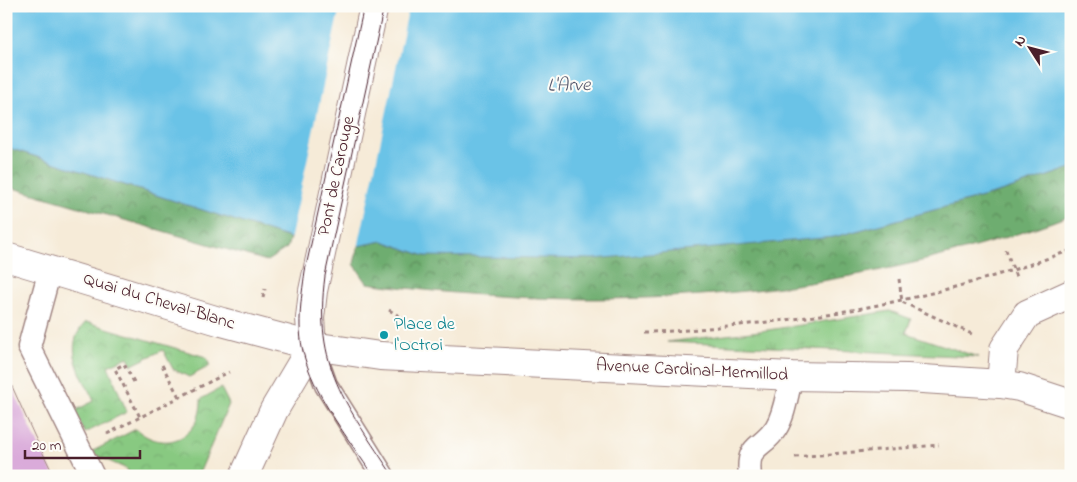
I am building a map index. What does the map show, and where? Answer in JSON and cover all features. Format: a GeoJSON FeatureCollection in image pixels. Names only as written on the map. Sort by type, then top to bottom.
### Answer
{"type":"FeatureCollection","features":[{"type":"Feature","properties":{"kind":"street","name":"Pont de Carouge"},"geometry":{"type":"LineString","coordinates":[[312,346],[310,318],[316,274],[374,6]]}},
{"type":"Feature","properties":{"kind":"street","name":"Quai du Cheval-Blanc"},"geometry":{"type":"LineString","coordinates":[[6,257],[312,346]]}},
{"type":"Feature","properties":{"kind":"street"},"geometry":{"type":"LineString","coordinates":[[1001,384],[1004,349],[1027,314],[1071,294]]}},
{"type":"Feature","properties":{"kind":"street","name":"Avenue Cardinal-Mermillod"},"geometry":{"type":"LineString","coordinates":[[312,346],[380,356],[792,376],[907,378],[1001,384],[1018,387],[1071,404]]}},
{"type":"Feature","properties":{"kind":"street"},"geometry":{"type":"LineString","coordinates":[[244,476],[274,410],[312,346]]}},
{"type":"Feature","properties":{"kind":"lane"},"geometry":{"type":"LineString","coordinates":[[50,270],[29,347],[92,476]]}},
{"type":"Feature","properties":{"kind":"lane"},"geometry":{"type":"LineString","coordinates":[[312,346],[326,385],[383,476]]}},
{"type":"Feature","properties":{"kind":"lane"},"geometry":{"type":"LineString","coordinates":[[750,470],[753,449],[777,427],[792,376]]}},
{"type":"Feature","properties":{"kind":"path"},"geometry":{"type":"LineString","coordinates":[[637,332],[776,322],[902,302],[1014,271],[1071,250]]}},
{"type":"Feature","properties":{"kind":"path"},"geometry":{"type":"LineString","coordinates":[[899,279],[902,302]]}},
{"type":"Feature","properties":{"kind":"path"},"geometry":{"type":"LineString","coordinates":[[902,302],[1004,349]]}},
{"type":"Feature","properties":{"kind":"path"},"geometry":{"type":"LineString","coordinates":[[389,310],[410,322]]}},
{"type":"Feature","properties":{"kind":"path"},"geometry":{"type":"LineString","coordinates":[[134,382],[124,364],[115,369],[140,417]]}},
{"type":"Feature","properties":{"kind":"path"},"geometry":{"type":"LineString","coordinates":[[162,365],[180,397]]}},
{"type":"Feature","properties":{"kind":"path"},"geometry":{"type":"LineString","coordinates":[[79,449],[229,372]]}},
{"type":"Feature","properties":{"kind":"path"},"geometry":{"type":"LineString","coordinates":[[750,470],[770,459],[939,445]]}},
{"type":"Feature","properties":{"kind":"green space"},"geometry":{"type":"Polygon","coordinates":[[[6,147],[290,238],[287,248],[267,261],[6,186],[6,147]]]}},
{"type":"Feature","properties":{"kind":"green space"},"geometry":{"type":"Polygon","coordinates":[[[1071,168],[1071,215],[986,244],[900,266],[812,283],[723,293],[634,298],[545,298],[456,293],[367,283],[354,264],[358,246],[383,241],[425,256],[834,237],[1004,191],[1071,168]]]}},
{"type":"Feature","properties":{"kind":"green space"},"geometry":{"type":"Polygon","coordinates":[[[890,311],[911,319],[906,333],[978,357],[667,342],[768,330],[890,311]]]}},
{"type":"Feature","properties":{"kind":"green space"},"geometry":{"type":"Polygon","coordinates":[[[86,322],[206,357],[210,366],[189,377],[173,369],[163,350],[132,365],[128,357],[108,366],[127,412],[85,433],[74,411],[94,401],[76,361],[74,351],[75,341],[86,322]]]}},
{"type":"Feature","properties":{"kind":"green space"},"geometry":{"type":"Polygon","coordinates":[[[221,388],[229,404],[198,476],[130,476],[127,469],[95,455],[93,451],[136,429],[147,437],[159,441],[170,441],[180,438],[189,432],[195,423],[200,412],[201,399],[221,388]]]}},
{"type":"Feature","properties":{"kind":"water","name":"L'Arve"},"geometry":{"type":"Polygon","coordinates":[[[6,6],[1071,6],[1071,168],[1004,191],[834,237],[594,259],[425,256],[383,241],[358,246],[290,238],[6,147],[6,6]]]}},
{"type":"Feature","properties":{"kind":"pier"},"geometry":{"type":"Polygon","coordinates":[[[340,6],[409,6],[358,248],[290,241],[340,6]]]}},
{"type":"Feature","properties":{"kind":"building"},"geometry":{"type":"Polygon","coordinates":[[[6,373],[34,435],[54,476],[6,476],[6,373]]]}},
{"type":"Feature","properties":{"kind":"tram line"},"geometry":{"type":"LineString","coordinates":[[364,6],[305,271],[300,326],[305,359],[318,390],[373,476]]}},
{"type":"Feature","properties":{"kind":"tram line"},"geometry":{"type":"LineString","coordinates":[[384,6],[325,276],[323,308],[324,336],[329,360],[337,383],[361,427],[393,476]]}},
{"type":"Feature","properties":{"kind":"place","name":"Place de l'Octroi"},"geometry":{"type":"Point","coordinates":[384,335]}}]}
